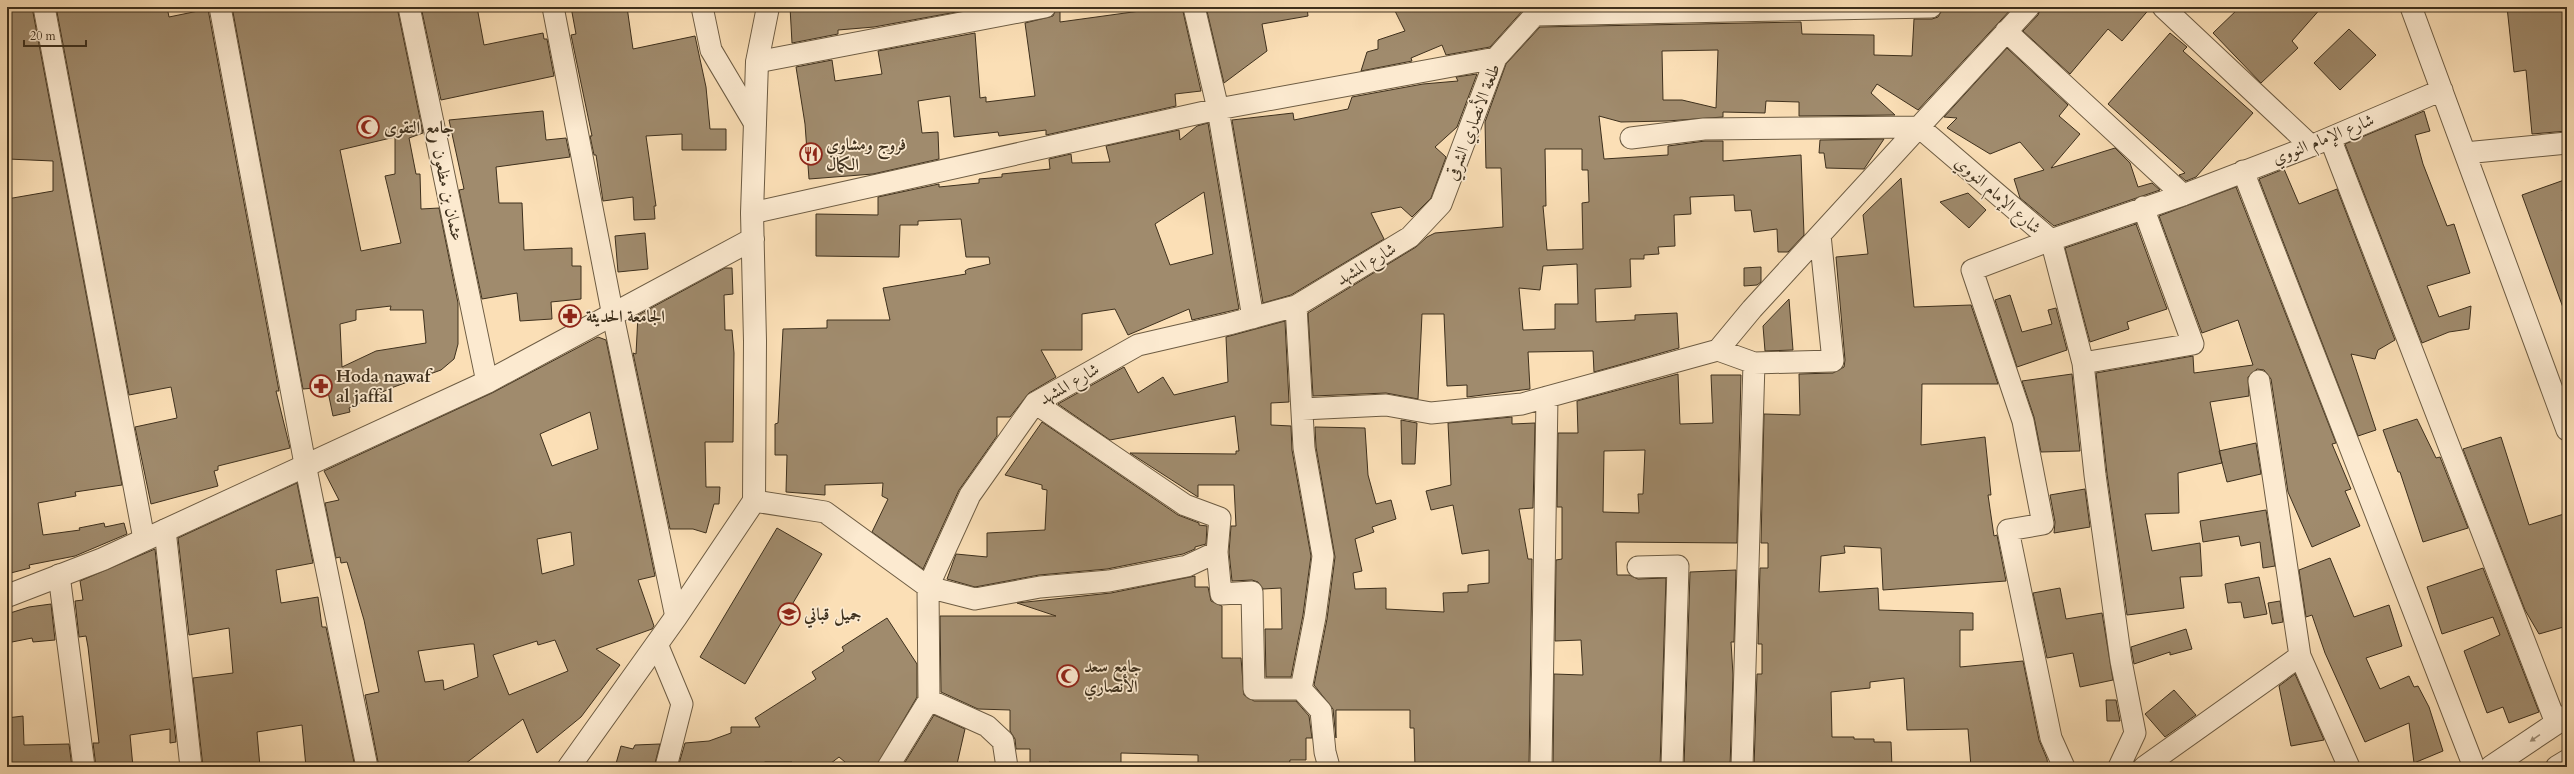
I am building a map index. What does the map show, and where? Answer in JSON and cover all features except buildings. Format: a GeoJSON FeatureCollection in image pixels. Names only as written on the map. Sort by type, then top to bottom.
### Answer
{"type":"FeatureCollection","features":[{"type":"Feature","properties":{"kind":"street"},"geometry":{"type":"LineString","coordinates":[[44,7],[144,539]]}},
{"type":"Feature","properties":{"kind":"street"},"geometry":{"type":"LineString","coordinates":[[220,7],[305,464],[367,767]]}},
{"type":"Feature","properties":{"kind":"street","name":"عثمان بن مظعون"},"geometry":{"type":"LineString","coordinates":[[409,7],[488,382]]}},
{"type":"Feature","properties":{"kind":"street"},"geometry":{"type":"LineString","coordinates":[[553,7],[613,316],[676,617]]}},
{"type":"Feature","properties":{"kind":"street"},"geometry":{"type":"LineString","coordinates":[[702,7],[711,50],[755,124]]}},
{"type":"Feature","properties":{"kind":"street"},"geometry":{"type":"LineString","coordinates":[[569,767],[676,617],[754,501],[756,467],[752,212],[757,62],[768,7]]}},
{"type":"Feature","properties":{"kind":"street"},"geometry":{"type":"LineString","coordinates":[[757,62],[1045,7]]}},
{"type":"Feature","properties":{"kind":"street"},"geometry":{"type":"LineString","coordinates":[[1194,7],[1218,108],[1253,318]]}},
{"type":"Feature","properties":{"kind":"street"},"geometry":{"type":"LineString","coordinates":[[1539,11],[1931,7]]}},
{"type":"Feature","properties":{"kind":"street"},"geometry":{"type":"LineString","coordinates":[[1302,409],[1386,405],[1432,413],[1522,404],[1718,350],[1820,235],[2029,7]]}},
{"type":"Feature","properties":{"kind":"street"},"geometry":{"type":"LineString","coordinates":[[2164,7],[2320,142],[2561,720],[2491,767]]}},
{"type":"Feature","properties":{"kind":"street"},"geometry":{"type":"LineString","coordinates":[[2411,7],[2567,430]]}},
{"type":"Feature","properties":{"kind":"street","name":"طلعة الأنصاري الشرقي"},"geometry":{"type":"LineString","coordinates":[[1441,204],[1496,58],[1539,11]]}},
{"type":"Feature","properties":{"kind":"street"},"geometry":{"type":"LineString","coordinates":[[2006,31],[2183,195]]}},
{"type":"Feature","properties":{"kind":"street"},"geometry":{"type":"LineString","coordinates":[[752,212],[1218,108],[1496,58]]}},
{"type":"Feature","properties":{"kind":"street","name":"شارع الإمام النووي"},"geometry":{"type":"LineString","coordinates":[[1919,127],[2051,240],[2143,207],[2183,195],[2320,142],[2442,90]]}},
{"type":"Feature","properties":{"kind":"street"},"geometry":{"type":"LineString","coordinates":[[1631,138],[1704,129],[1919,127]]}},
{"type":"Feature","properties":{"kind":"street"},"geometry":{"type":"LineString","coordinates":[[2465,153],[2567,143]]}},
{"type":"Feature","properties":{"kind":"street"},"geometry":{"type":"LineString","coordinates":[[2243,171],[2474,767]]}},
{"type":"Feature","properties":{"kind":"street","name":"شارع المشهد"},"geometry":{"type":"LineString","coordinates":[[929,700],[928,587],[970,495],[1035,403],[1138,345],[1253,318],[1296,306],[1410,237],[1441,204]]}},
{"type":"Feature","properties":{"kind":"street"},"geometry":{"type":"LineString","coordinates":[[2083,363],[2193,344],[2143,207]]}},
{"type":"Feature","properties":{"kind":"street"},"geometry":{"type":"LineString","coordinates":[[1718,350],[1754,363],[1832,361],[1820,235]]}},
{"type":"Feature","properties":{"kind":"street"},"geometry":{"type":"LineString","coordinates":[[7,596],[103,559],[305,464],[488,382],[613,316],[753,239]]}},
{"type":"Feature","properties":{"kind":"street"},"geometry":{"type":"LineString","coordinates":[[2064,767],[2051,738],[2008,530],[2043,524],[2023,421],[1972,270],[2051,240],[2083,363],[2096,475],[2121,661],[2135,733],[2119,767]]}},
{"type":"Feature","properties":{"kind":"street"},"geometry":{"type":"LineString","coordinates":[[1296,306],[1304,448],[1323,556],[1315,617],[1301,688]]}},
{"type":"Feature","properties":{"kind":"street"},"geometry":{"type":"LineString","coordinates":[[1742,767],[1754,363]]}},
{"type":"Feature","properties":{"kind":"street"},"geometry":{"type":"LineString","coordinates":[[2259,381],[2300,656],[2349,767]]}},
{"type":"Feature","properties":{"kind":"street"},"geometry":{"type":"LineString","coordinates":[[1541,767],[1547,397]]}},
{"type":"Feature","properties":{"kind":"street"},"geometry":{"type":"LineString","coordinates":[[1035,403],[1185,505],[1220,518],[1217,552],[1221,594],[1252,592],[1254,688],[1301,688],[1321,711],[1324,752],[1329,767]]}},
{"type":"Feature","properties":{"kind":"street"},"geometry":{"type":"LineString","coordinates":[[754,501],[826,512],[928,587],[975,599],[1040,587],[1109,581],[1133,577],[1187,566],[1217,552]]}},
{"type":"Feature","properties":{"kind":"street"},"geometry":{"type":"LineString","coordinates":[[165,530],[191,767]]}},
{"type":"Feature","properties":{"kind":"street"},"geometry":{"type":"LineString","coordinates":[[1638,567],[1678,566],[1672,767]]}},
{"type":"Feature","properties":{"kind":"street"},"geometry":{"type":"LineString","coordinates":[[59,575],[84,767]]}},
{"type":"Feature","properties":{"kind":"street"},"geometry":{"type":"LineString","coordinates":[[657,644],[682,704],[666,767]]}},
{"type":"Feature","properties":{"kind":"street"},"geometry":{"type":"LineString","coordinates":[[2144,767],[2300,656]]}},
{"type":"Feature","properties":{"kind":"street"},"geometry":{"type":"LineString","coordinates":[[888,767],[929,700],[987,726],[1003,741],[1007,767]]}},
{"type":"Feature","properties":{"kind":"street"},"geometry":{"type":"LineString","coordinates":[[2557,767],[2567,760]]}},
{"type":"Feature","properties":{"kind":"place","name":"جامع التقوى"},"geometry":{"type":"Point","coordinates":[368,127]}},
{"type":"Feature","properties":{"kind":"place","name":"فروج ومشاوي الكمال"},"geometry":{"type":"Point","coordinates":[811,154]}},
{"type":"Feature","properties":{"kind":"place","name":"الجامعة الحديثة"},"geometry":{"type":"Point","coordinates":[570,316]}},
{"type":"Feature","properties":{"kind":"place","name":"Hoda nawaf al jaffal"},"geometry":{"type":"Point","coordinates":[321,386]}},
{"type":"Feature","properties":{"kind":"place","name":"جميل قباني"},"geometry":{"type":"Point","coordinates":[789,614]}},
{"type":"Feature","properties":{"kind":"place","name":"جامع سعد الأنصاري"},"geometry":{"type":"Point","coordinates":[1068,676]}}]}
